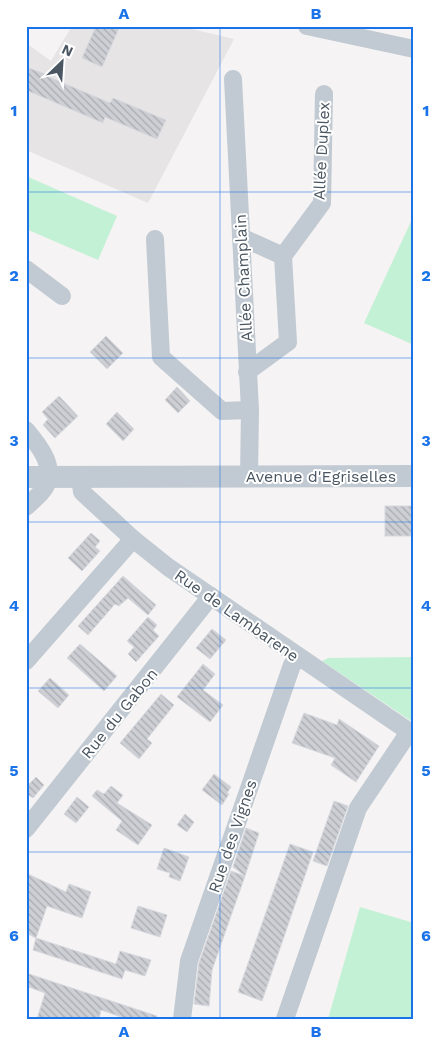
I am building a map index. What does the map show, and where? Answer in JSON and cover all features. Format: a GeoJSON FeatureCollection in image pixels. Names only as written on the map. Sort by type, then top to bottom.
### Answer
{"type":"FeatureCollection","features":[{"type":"Feature","properties":{"kind":"street"},"geometry":{"type":"LineString","coordinates":[[307,26],[414,49]]}},
{"type":"Feature","properties":{"kind":"street","name":"Allée Champlain"},"geometry":{"type":"LineString","coordinates":[[233,79],[250,410],[249,477]]}},
{"type":"Feature","properties":{"kind":"street","name":"Allée Duplex"},"geometry":{"type":"LineString","coordinates":[[283,256],[322,203],[324,94]]}},
{"type":"Feature","properties":{"kind":"street"},"geometry":{"type":"LineString","coordinates":[[241,238],[283,256],[288,342],[247,372]]}},
{"type":"Feature","properties":{"kind":"street"},"geometry":{"type":"LineString","coordinates":[[154,239],[161,357],[222,411],[250,410]]}},
{"type":"Feature","properties":{"kind":"street"},"geometry":{"type":"LineString","coordinates":[[26,269],[62,296]]}},
{"type":"Feature","properties":{"kind":"street"},"geometry":{"type":"LineString","coordinates":[[26,430],[38,444],[48,468],[49,477],[47,484],[26,507]]}},
{"type":"Feature","properties":{"kind":"street","name":"Rue de Lambarene"},"geometry":{"type":"LineString","coordinates":[[80,476],[82,492],[133,539],[168,567],[412,734]]}},
{"type":"Feature","properties":{"kind":"street","name":"Avenue d'Egriselles"},"geometry":{"type":"LineString","coordinates":[[26,477],[414,476]]}},
{"type":"Feature","properties":{"kind":"street"},"geometry":{"type":"LineString","coordinates":[[26,661],[133,539]]}},
{"type":"Feature","properties":{"kind":"street","name":"Rue du Gabon"},"geometry":{"type":"LineString","coordinates":[[26,829],[211,596]]}},
{"type":"Feature","properties":{"kind":"street","name":"Rue des Vignes"},"geometry":{"type":"LineString","coordinates":[[182,1019],[189,961],[292,665],[298,657]]}},
{"type":"Feature","properties":{"kind":"street"},"geometry":{"type":"LineString","coordinates":[[285,1019],[358,808],[412,734]]}},
{"type":"Feature","properties":{"kind":"shaded area"},"geometry":{"type":"Polygon","coordinates":[[[72,26],[179,26],[234,39],[148,203],[26,150],[26,43],[51,61],[72,26]]]}},
{"type":"Feature","properties":{"kind":"green space"},"geometry":{"type":"Polygon","coordinates":[[[26,176],[117,216],[98,260],[26,229],[26,176]]]}},
{"type":"Feature","properties":{"kind":"green space"},"geometry":{"type":"Polygon","coordinates":[[[414,215],[414,345],[364,323],[414,215]]]}},
{"type":"Feature","properties":{"kind":"green space"},"geometry":{"type":"Polygon","coordinates":[[[414,657],[414,723],[322,661],[328,658],[414,657]]]}},
{"type":"Feature","properties":{"kind":"green space"},"geometry":{"type":"Polygon","coordinates":[[[360,907],[414,923],[414,1019],[328,1019],[360,907]]]}},
{"type":"Feature","properties":{"kind":"building"},"geometry":{"type":"Polygon","coordinates":[[[96,26],[120,26],[102,67],[82,58],[96,26]]]}},
{"type":"Feature","properties":{"kind":"building"},"geometry":{"type":"Polygon","coordinates":[[[26,67],[110,103],[113,98],[166,120],[157,139],[105,117],[103,123],[26,90],[26,67]]]}},
{"type":"Feature","properties":{"kind":"building"},"geometry":{"type":"Polygon","coordinates":[[[106,336],[123,353],[107,369],[90,352],[106,336]]]}},
{"type":"Feature","properties":{"kind":"building"},"geometry":{"type":"Polygon","coordinates":[[[177,387],[190,401],[178,413],[165,400],[177,387]]]}},
{"type":"Feature","properties":{"kind":"building"},"geometry":{"type":"Polygon","coordinates":[[[59,396],[78,416],[55,438],[43,425],[48,419],[42,412],[59,396]]]}},
{"type":"Feature","properties":{"kind":"building"},"geometry":{"type":"Polygon","coordinates":[[[117,412],[134,429],[123,441],[106,424],[117,412]]]}},
{"type":"Feature","properties":{"kind":"building"},"geometry":{"type":"Polygon","coordinates":[[[385,506],[414,506],[414,536],[385,536],[385,506]]]}},
{"type":"Feature","properties":{"kind":"building"},"geometry":{"type":"Polygon","coordinates":[[[91,533],[100,541],[95,547],[100,551],[82,571],[68,558],[91,533]]]}},
{"type":"Feature","properties":{"kind":"building"},"geometry":{"type":"Polygon","coordinates":[[[123,576],[156,605],[148,615],[128,598],[119,606],[115,604],[88,635],[78,626],[123,576]]]}},
{"type":"Feature","properties":{"kind":"building"},"geometry":{"type":"Polygon","coordinates":[[[148,617],[157,625],[153,630],[159,636],[136,662],[128,654],[134,647],[127,641],[148,617]]]}},
{"type":"Feature","properties":{"kind":"building"},"geometry":{"type":"Polygon","coordinates":[[[212,629],[226,640],[210,659],[196,648],[212,629]]]}},
{"type":"Feature","properties":{"kind":"building"},"geometry":{"type":"Polygon","coordinates":[[[80,644],[117,676],[104,691],[67,658],[80,644]]]}},
{"type":"Feature","properties":{"kind":"building"},"geometry":{"type":"Polygon","coordinates":[[[203,664],[215,674],[203,690],[223,705],[210,722],[177,697],[203,664]]]}},
{"type":"Feature","properties":{"kind":"building"},"geometry":{"type":"Polygon","coordinates":[[[50,678],[69,695],[58,708],[38,691],[50,678]]]}},
{"type":"Feature","properties":{"kind":"building"},"geometry":{"type":"Polygon","coordinates":[[[161,694],[174,705],[147,739],[152,743],[139,759],[120,743],[161,694]]]}},
{"type":"Feature","properties":{"kind":"building"},"geometry":{"type":"Polygon","coordinates":[[[304,713],[337,725],[339,719],[379,746],[356,782],[331,765],[335,758],[292,743],[304,713]]]}},
{"type":"Feature","properties":{"kind":"building"},"geometry":{"type":"Polygon","coordinates":[[[214,774],[231,787],[222,805],[202,790],[214,774]]]}},
{"type":"Feature","properties":{"kind":"building"},"geometry":{"type":"Polygon","coordinates":[[[36,777],[44,785],[33,798],[26,793],[26,787],[36,777]]]}},
{"type":"Feature","properties":{"kind":"building"},"geometry":{"type":"Polygon","coordinates":[[[111,786],[123,795],[117,803],[152,825],[138,845],[116,830],[122,821],[92,796],[97,790],[104,794],[111,786]]]}},
{"type":"Feature","properties":{"kind":"building"},"geometry":{"type":"Polygon","coordinates":[[[77,797],[89,807],[76,823],[64,814],[77,797]]]}},
{"type":"Feature","properties":{"kind":"building"},"geometry":{"type":"Polygon","coordinates":[[[334,801],[348,806],[327,866],[313,861],[334,801]]]}},
{"type":"Feature","properties":{"kind":"building"},"geometry":{"type":"Polygon","coordinates":[[[185,814],[194,822],[187,832],[177,825],[185,814]]]}},
{"type":"Feature","properties":{"kind":"building"},"geometry":{"type":"Polygon","coordinates":[[[246,828],[259,833],[245,876],[233,867],[246,828]]]}},
{"type":"Feature","properties":{"kind":"building"},"geometry":{"type":"Polygon","coordinates":[[[290,844],[313,852],[262,1001],[238,992],[290,844]]]}},
{"type":"Feature","properties":{"kind":"building"},"geometry":{"type":"Polygon","coordinates":[[[164,848],[189,857],[180,881],[169,877],[170,873],[157,869],[164,848]]]}},
{"type":"Feature","properties":{"kind":"building"},"geometry":{"type":"Polygon","coordinates":[[[231,871],[245,876],[212,970],[209,1006],[194,1004],[199,963],[231,871]]]}},
{"type":"Feature","properties":{"kind":"building"},"geometry":{"type":"Polygon","coordinates":[[[26,873],[66,892],[69,884],[91,892],[82,918],[47,906],[36,938],[26,933],[26,873]]]}},
{"type":"Feature","properties":{"kind":"building"},"geometry":{"type":"Polygon","coordinates":[[[138,906],[167,915],[160,937],[131,928],[138,906]]]}},
{"type":"Feature","properties":{"kind":"building"},"geometry":{"type":"Polygon","coordinates":[[[36,938],[116,964],[120,951],[151,960],[145,976],[125,970],[122,979],[33,950],[36,938]]]}},
{"type":"Feature","properties":{"kind":"building"},"geometry":{"type":"Polygon","coordinates":[[[26,973],[157,1016],[157,1019],[127,1019],[101,1010],[99,1019],[37,1019],[45,993],[26,986],[26,973]]]}}]}
